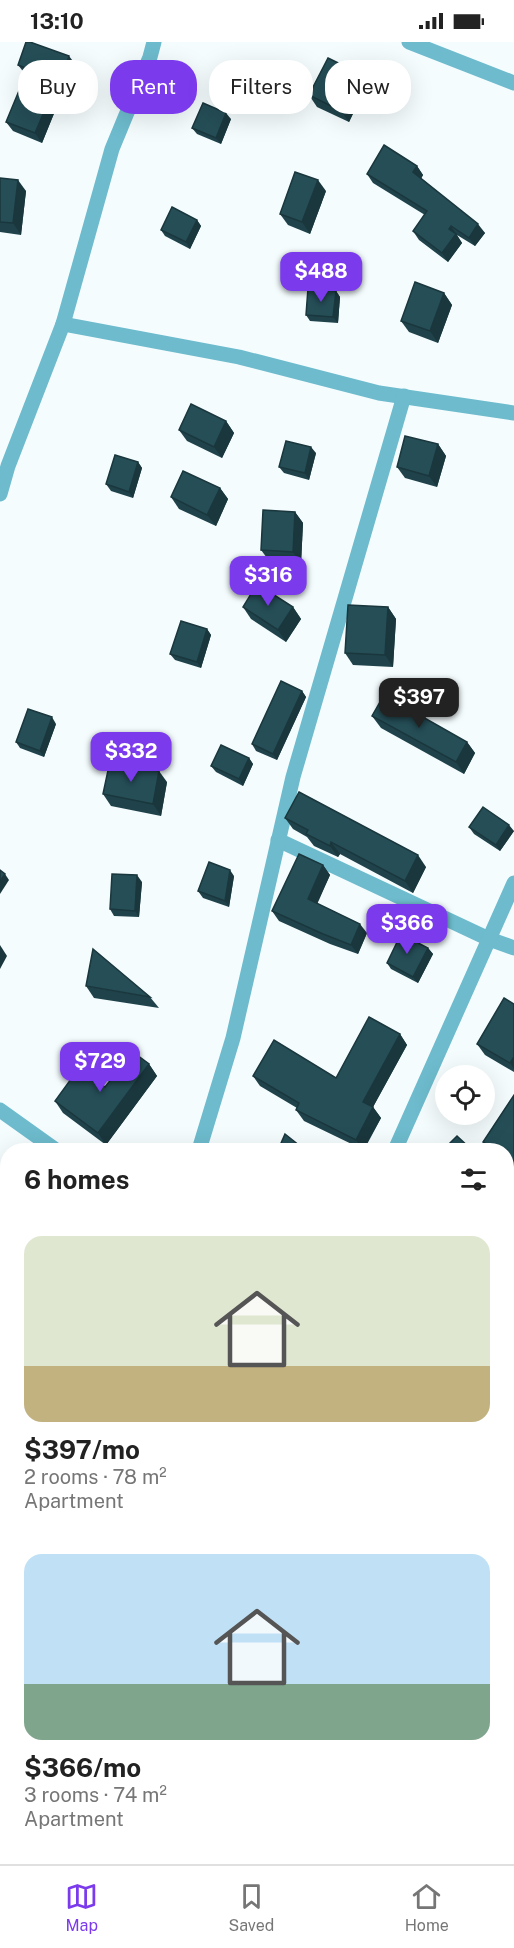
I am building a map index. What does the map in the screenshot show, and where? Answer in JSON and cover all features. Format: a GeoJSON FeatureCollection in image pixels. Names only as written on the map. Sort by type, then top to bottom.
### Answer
{"type":"FeatureCollection","features":[{"type":"Feature","properties":{"kind":"street"},"geometry":{"type":"LineString","coordinates":[[0,494],[8,466],[63,324],[112,150],[154,42]]}},
{"type":"Feature","properties":{"kind":"street"},"geometry":{"type":"LineString","coordinates":[[408,42],[514,83]]}},
{"type":"Feature","properties":{"kind":"street"},"geometry":{"type":"LineString","coordinates":[[63,324],[239,357],[379,393],[514,413]]}},
{"type":"Feature","properties":{"kind":"street"},"geometry":{"type":"LineString","coordinates":[[201,1143],[233,1038],[296,765],[404,396]]}},
{"type":"Feature","properties":{"kind":"street"},"geometry":{"type":"LineString","coordinates":[[278,840],[489,939],[514,948]]}},
{"type":"Feature","properties":{"kind":"street"},"geometry":{"type":"LineString","coordinates":[[398,1143],[514,883]]}},
{"type":"Feature","properties":{"kind":"street"},"geometry":{"type":"LineString","coordinates":[[0,1110],[46,1143]]}},
{"type":"Feature","properties":{"kind":"building"},"geometry":{"type":"Polygon","coordinates":[[[26,42],[69,56],[68,60],[20,60],[26,42]]]}},
{"type":"Feature","properties":{"kind":"building"},"geometry":{"type":"Polygon","coordinates":[[[325,64],[325,103],[313,97],[313,87],[325,64]]]}},
{"type":"Feature","properties":{"kind":"building"},"geometry":{"type":"Polygon","coordinates":[[[18,93],[18,114],[43,114],[35,133],[6,122],[18,93]]]}},
{"type":"Feature","properties":{"kind":"building"},"geometry":{"type":"Polygon","coordinates":[[[203,103],[209,106],[209,114],[226,114],[216,138],[192,128],[203,103]]]}},
{"type":"Feature","properties":{"kind":"building"},"geometry":{"type":"Polygon","coordinates":[[[384,145],[417,166],[413,172],[478,224],[469,238],[451,226],[449,229],[456,234],[442,253],[413,231],[427,211],[367,174],[384,145]]]}},
{"type":"Feature","properties":{"kind":"building"},"geometry":{"type":"Polygon","coordinates":[[[295,172],[318,180],[302,222],[280,214],[295,172]]]}},
{"type":"Feature","properties":{"kind":"building"},"geometry":{"type":"Polygon","coordinates":[[[0,178],[18,180],[13,223],[0,222],[0,178]]]}},
{"type":"Feature","properties":{"kind":"building"},"geometry":{"type":"Polygon","coordinates":[[[172,207],[197,220],[186,242],[161,230],[172,207]]]}},
{"type":"Feature","properties":{"kind":"building"},"geometry":{"type":"Polygon","coordinates":[[[415,282],[444,293],[430,331],[401,321],[415,282]]]}},
{"type":"Feature","properties":{"kind":"building"},"geometry":{"type":"Polygon","coordinates":[[[308,288],[336,291],[333,317],[306,315],[308,288]]]}},
{"type":"Feature","properties":{"kind":"building"},"geometry":{"type":"Polygon","coordinates":[[[191,404],[226,421],[214,447],[179,430],[191,404]]]}},
{"type":"Feature","properties":{"kind":"building"},"geometry":{"type":"Polygon","coordinates":[[[405,436],[438,444],[429,476],[397,467],[405,436]]]}},
{"type":"Feature","properties":{"kind":"building"},"geometry":{"type":"Polygon","coordinates":[[[286,441],[311,447],[305,473],[279,467],[286,441]]]}},
{"type":"Feature","properties":{"kind":"building"},"geometry":{"type":"Polygon","coordinates":[[[115,455],[138,462],[129,492],[106,484],[115,455]]]}},
{"type":"Feature","properties":{"kind":"building"},"geometry":{"type":"Polygon","coordinates":[[[183,471],[220,488],[207,515],[171,497],[183,471]]]}},
{"type":"Feature","properties":{"kind":"building"},"geometry":{"type":"Polygon","coordinates":[[[263,510],[295,512],[293,552],[261,550],[263,510]]]}},
{"type":"Feature","properties":{"kind":"building"},"geometry":{"type":"Polygon","coordinates":[[[257,584],[293,607],[278,630],[243,607],[257,584]]]}},
{"type":"Feature","properties":{"kind":"building"},"geometry":{"type":"Polygon","coordinates":[[[348,605],[388,607],[385,655],[345,653],[348,605]]]}},
{"type":"Feature","properties":{"kind":"building"},"geometry":{"type":"Polygon","coordinates":[[[181,621],[207,629],[197,662],[170,654],[181,621]]]}},
{"type":"Feature","properties":{"kind":"building"},"geometry":{"type":"Polygon","coordinates":[[[281,681],[302,691],[273,754],[252,744],[281,681]]]}},
{"type":"Feature","properties":{"kind":"building"},"geometry":{"type":"Polygon","coordinates":[[[384,695],[467,742],[456,762],[372,716],[384,695]]]}},
{"type":"Feature","properties":{"kind":"building"},"geometry":{"type":"Polygon","coordinates":[[[28,709],[52,717],[40,751],[16,742],[28,709]]]}},
{"type":"Feature","properties":{"kind":"building"},"geometry":{"type":"Polygon","coordinates":[[[221,745],[249,758],[239,779],[211,766],[221,745]]]}},
{"type":"Feature","properties":{"kind":"building"},"geometry":{"type":"Polygon","coordinates":[[[110,761],[159,771],[153,804],[103,794],[110,761]]]}},
{"type":"Feature","properties":{"kind":"building"},"geometry":{"type":"Polygon","coordinates":[[[299,792],[418,855],[405,881],[331,842],[330,846],[306,834],[308,830],[285,818],[299,792]]]}},
{"type":"Feature","properties":{"kind":"building"},"geometry":{"type":"Polygon","coordinates":[[[483,807],[509,825],[496,845],[469,827],[483,807]]]}},
{"type":"Feature","properties":{"kind":"building"},"geometry":{"type":"Polygon","coordinates":[[[299,854],[323,865],[308,899],[360,924],[351,945],[272,911],[299,854]]]}},
{"type":"Feature","properties":{"kind":"building"},"geometry":{"type":"Polygon","coordinates":[[[209,862],[230,870],[225,901],[198,891],[209,862]]]}},
{"type":"Feature","properties":{"kind":"building"},"geometry":{"type":"Polygon","coordinates":[[[0,870],[5,874],[0,881],[0,870]]]}},
{"type":"Feature","properties":{"kind":"building"},"geometry":{"type":"Polygon","coordinates":[[[112,874],[137,875],[135,911],[110,909],[112,874]]]}},
{"type":"Feature","properties":{"kind":"building"},"geometry":{"type":"Polygon","coordinates":[[[401,934],[428,948],[413,977],[387,963],[401,934]]]}},
{"type":"Feature","properties":{"kind":"building"},"geometry":{"type":"Polygon","coordinates":[[[93,949],[150,997],[86,986],[93,949]]]}},
{"type":"Feature","properties":{"kind":"building"},"geometry":{"type":"Polygon","coordinates":[[[504,998],[514,1004],[514,1057],[510,1063],[477,1044],[504,998]]]}},
{"type":"Feature","properties":{"kind":"building"},"geometry":{"type":"Polygon","coordinates":[[[369,1017],[400,1034],[363,1102],[373,1107],[356,1140],[296,1110],[299,1103],[253,1076],[274,1040],[336,1078],[369,1017]]]}},
{"type":"Feature","properties":{"kind":"building"},"geometry":{"type":"Polygon","coordinates":[[[133,1052],[149,1064],[98,1133],[55,1101],[79,1068],[105,1087],[133,1052]]]}},
{"type":"Feature","properties":{"kind":"building"},"geometry":{"type":"Polygon","coordinates":[[[514,1095],[514,1143],[483,1142],[514,1095]]]}},
{"type":"Feature","properties":{"kind":"building"},"geometry":{"type":"Polygon","coordinates":[[[285,1134],[296,1143],[281,1143],[285,1134]]]}},
{"type":"Feature","properties":{"kind":"building"},"geometry":{"type":"Polygon","coordinates":[[[457,1136],[464,1143],[450,1143],[457,1136]]]}}]}
